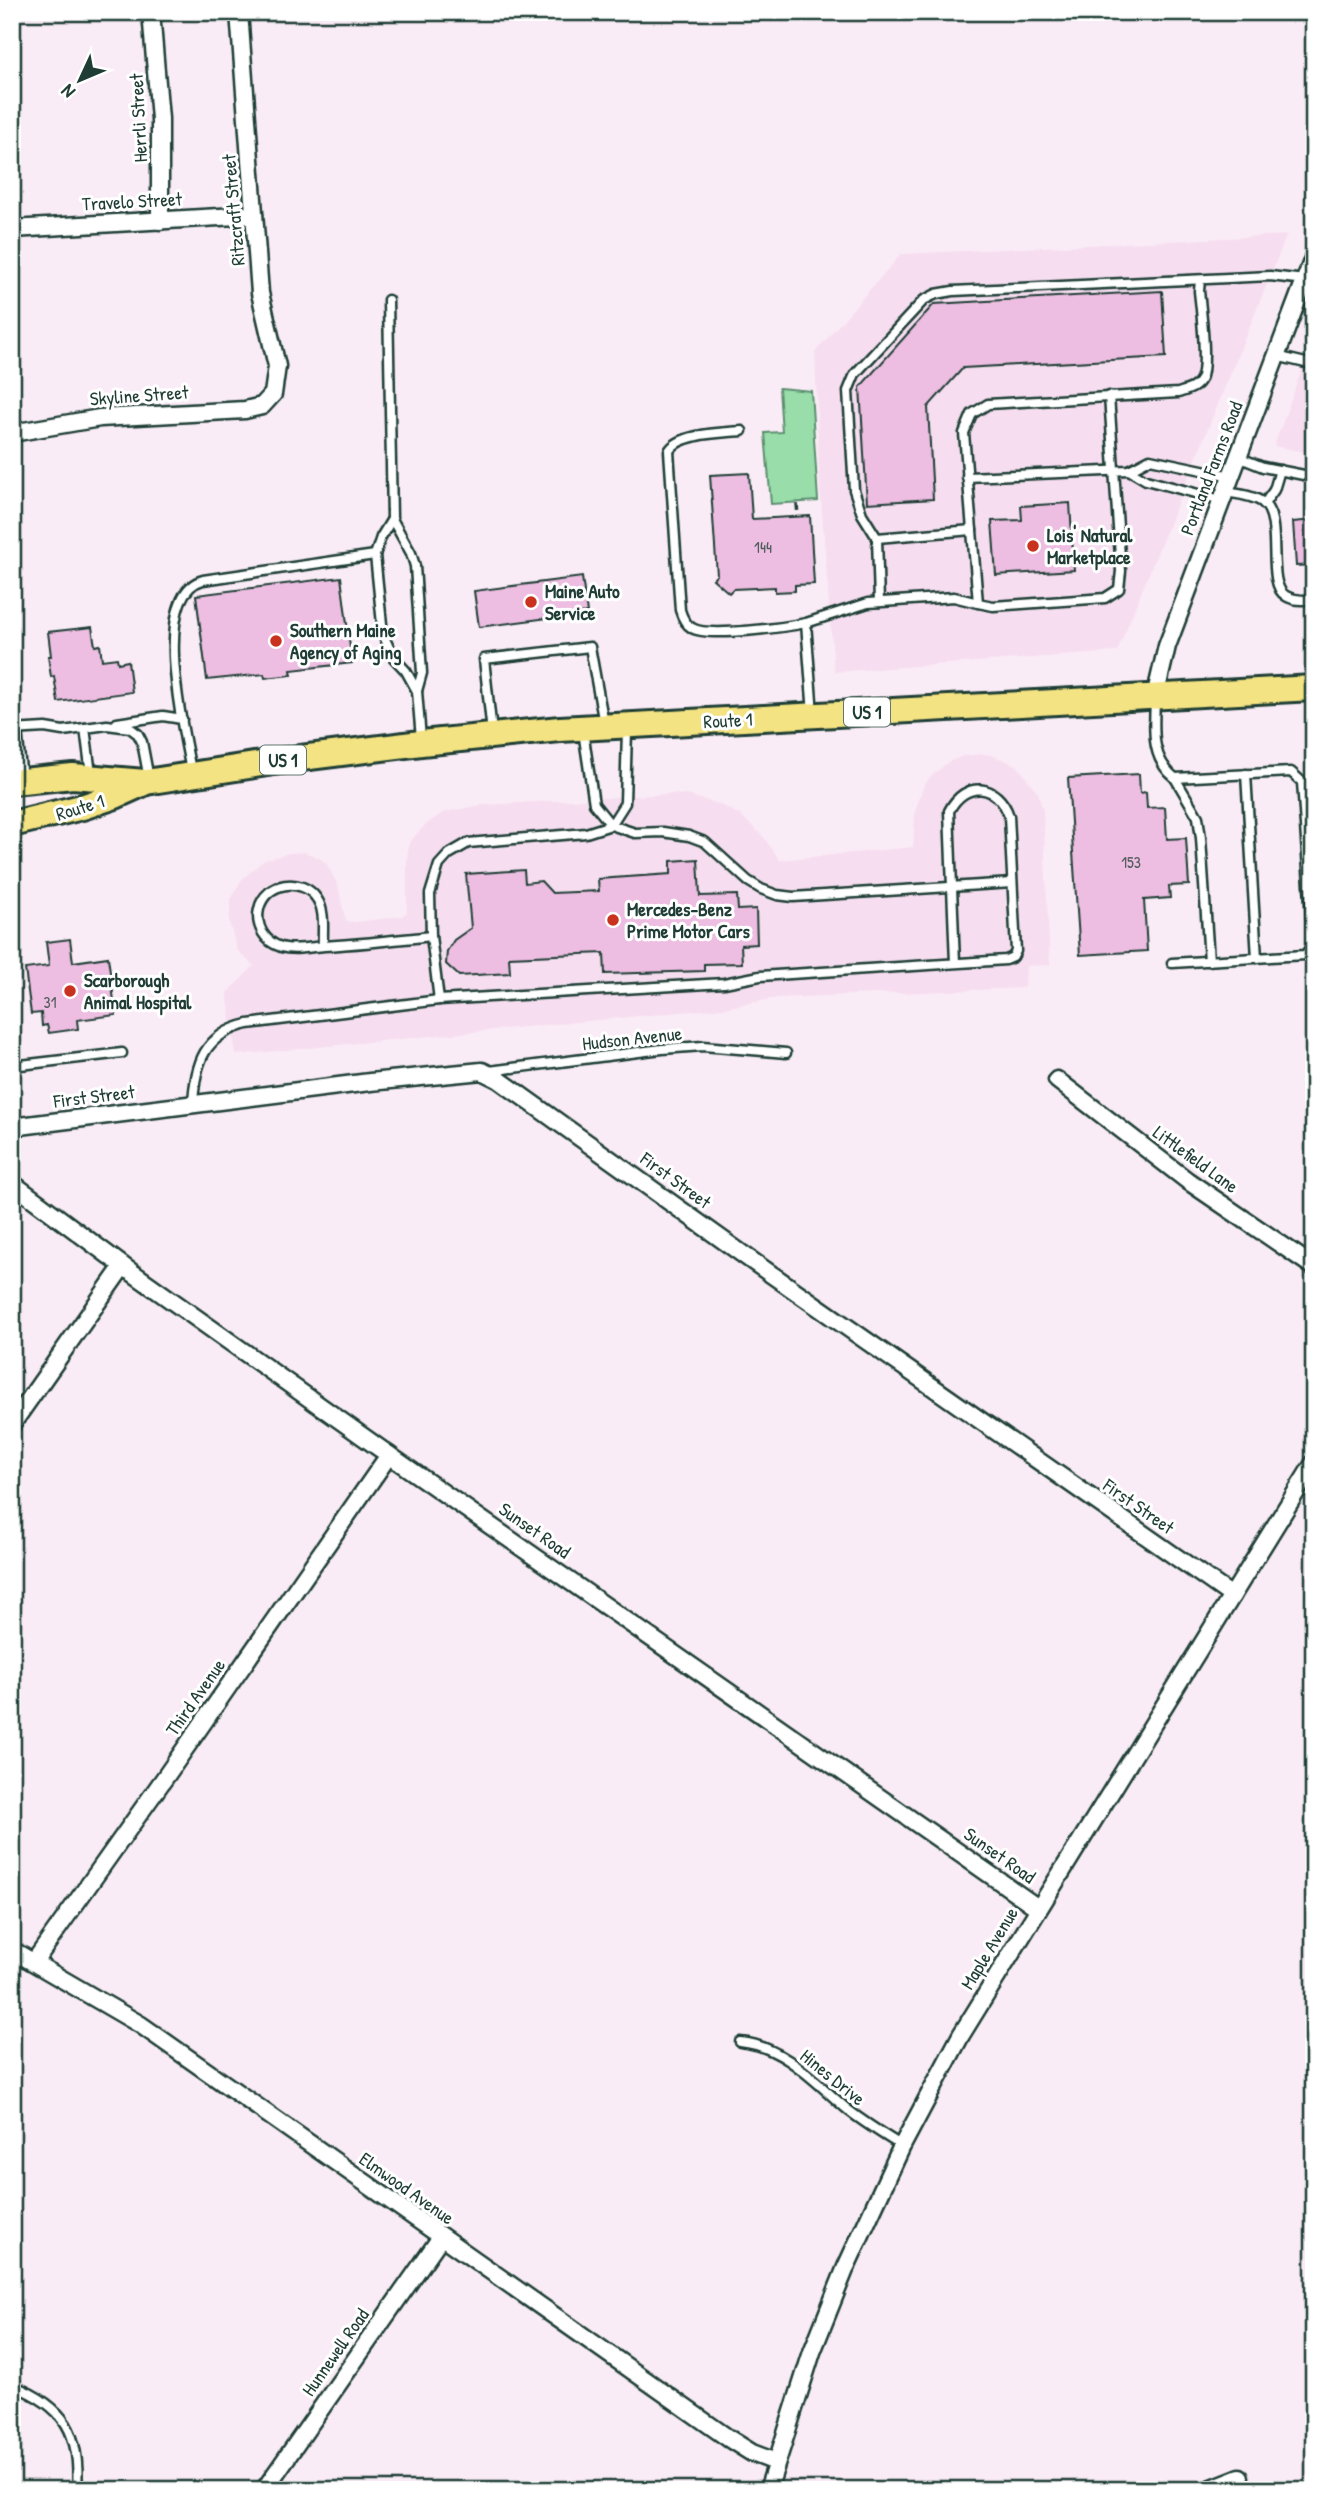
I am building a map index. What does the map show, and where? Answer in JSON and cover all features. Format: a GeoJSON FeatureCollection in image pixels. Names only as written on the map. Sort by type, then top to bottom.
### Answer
{"type":"FeatureCollection","features":[{"type":"Feature","properties":{"kind":"main road","name":"Route 1"},"geometry":{"type":"LineString","coordinates":[[15,781],[92,777],[148,781],[421,743],[605,727],[1314,688]]}},
{"type":"Feature","properties":{"kind":"main road","name":"Route 1"},"geometry":{"type":"LineString","coordinates":[[12,824],[82,807],[148,781]]}},
{"type":"Feature","properties":{"kind":"street","name":"Herrli Street"},"geometry":{"type":"LineString","coordinates":[[151,12],[160,119],[160,221]]}},
{"type":"Feature","properties":{"kind":"street","name":"Ritzcraft Street"},"geometry":{"type":"LineString","coordinates":[[239,12],[260,293],[277,366],[275,387],[268,401]]}},
{"type":"Feature","properties":{"kind":"street","name":"Travelo Street"},"geometry":{"type":"LineString","coordinates":[[12,229],[254,215]]}},
{"type":"Feature","properties":{"kind":"street","name":"Portland Farms Road"},"geometry":{"type":"LineString","coordinates":[[1155,697],[1167,646],[1314,256]]}},
{"type":"Feature","properties":{"kind":"street","name":"Skyline Street"},"geometry":{"type":"LineString","coordinates":[[12,433],[100,418],[246,410],[262,406],[268,401]]}},
{"type":"Feature","properties":{"kind":"street"},"geometry":{"type":"LineString","coordinates":[[13,726],[15,781]]}},
{"type":"Feature","properties":{"kind":"street","name":"First Street"},"geometry":{"type":"LineString","coordinates":[[12,1127],[370,1082],[482,1072],[498,1079],[759,1266],[1232,1596]]}},
{"type":"Feature","properties":{"kind":"street","name":"Littlefield Lane"},"geometry":{"type":"LineString","coordinates":[[1057,1080],[1188,1181],[1314,1267]]}},
{"type":"Feature","properties":{"kind":"street","name":"Sunset Road"},"geometry":{"type":"LineString","coordinates":[[12,1183],[123,1266],[389,1455],[1038,1908]]}},
{"type":"Feature","properties":{"kind":"street"},"geometry":{"type":"LineString","coordinates":[[12,1424],[123,1266]]}},
{"type":"Feature","properties":{"kind":"street","name":"Third Avenue"},"geometry":{"type":"LineString","coordinates":[[34,1962],[389,1455]]}},
{"type":"Feature","properties":{"kind":"street","name":"Maple Avenue"},"geometry":{"type":"LineString","coordinates":[[768,2490],[812,2352],[846,2267],[902,2146],[961,2035],[1314,1463]]}},
{"type":"Feature","properties":{"kind":"street","name":"Elmwood Avenue"},"geometry":{"type":"LineString","coordinates":[[12,1950],[141,2025],[729,2438],[752,2453],[776,2462]]}},
{"type":"Feature","properties":{"kind":"street","name":"Hunnewell Road"},"geometry":{"type":"LineString","coordinates":[[264,2490],[441,2237]]}},
{"type":"Feature","properties":{"kind":"street"},"geometry":{"type":"LineString","coordinates":[[1207,2490],[1240,2477]]}},
{"type":"Feature","properties":{"kind":"lane"},"geometry":{"type":"LineString","coordinates":[[879,603],[877,538],[862,514],[854,490],[848,391],[855,374],[924,300],[936,294],[953,291],[1270,276],[1305,280]]}},
{"type":"Feature","properties":{"kind":"lane"},"geometry":{"type":"LineString","coordinates":[[978,603],[965,425],[972,414],[981,407],[996,403],[1178,393],[1192,388],[1199,382],[1203,361],[1200,280]]}},
{"type":"Feature","properties":{"kind":"lane"},"geometry":{"type":"LineString","coordinates":[[388,300],[392,519],[411,553],[415,566],[422,673],[417,691],[421,743]]}},
{"type":"Feature","properties":{"kind":"lane"},"geometry":{"type":"LineString","coordinates":[[1276,356],[1314,365]]}},
{"type":"Feature","properties":{"kind":"lane"},"geometry":{"type":"LineString","coordinates":[[742,431],[683,439],[669,452],[680,610],[683,619],[692,628],[708,632],[786,628],[868,603],[954,597],[993,606],[1105,598],[1113,595],[1119,589],[1122,571],[1109,396]]}},
{"type":"Feature","properties":{"kind":"lane"},"geometry":{"type":"LineString","coordinates":[[1238,457],[1263,467],[1314,477]]}},
{"type":"Feature","properties":{"kind":"lane"},"geometry":{"type":"LineString","coordinates":[[967,477],[1129,470],[1150,459],[1231,476]]}},
{"type":"Feature","properties":{"kind":"lane"},"geometry":{"type":"LineString","coordinates":[[1129,470],[1146,481],[1223,496],[1253,498],[1264,504],[1271,521],[1278,586],[1286,596],[1297,600],[1314,600]]}},
{"type":"Feature","properties":{"kind":"lane"},"geometry":{"type":"LineString","coordinates":[[1264,504],[1274,490],[1280,470]]}},
{"type":"Feature","properties":{"kind":"lane"},"geometry":{"type":"LineString","coordinates":[[392,519],[381,537],[375,555],[383,634],[393,657],[407,671],[417,691]]}},
{"type":"Feature","properties":{"kind":"lane"},"geometry":{"type":"LineString","coordinates":[[877,538],[972,530]]}},
{"type":"Feature","properties":{"kind":"lane"},"geometry":{"type":"LineString","coordinates":[[191,774],[176,673],[175,618],[183,594],[194,583],[375,555]]}},
{"type":"Feature","properties":{"kind":"lane"},"geometry":{"type":"LineString","coordinates":[[806,623],[813,715]]}},
{"type":"Feature","properties":{"kind":"lane"},"geometry":{"type":"LineString","coordinates":[[439,1000],[430,903],[433,880],[439,865],[457,848],[468,843],[586,833],[611,825],[625,803],[605,727],[590,647],[484,659],[493,736]]}},
{"type":"Feature","properties":{"kind":"lane"},"geometry":{"type":"LineString","coordinates":[[1155,697],[1153,735],[1156,750],[1166,771],[1175,778],[1198,817],[1209,961]]}},
{"type":"Feature","properties":{"kind":"lane"},"geometry":{"type":"LineString","coordinates":[[13,726],[63,731],[163,716],[182,719]]}},
{"type":"Feature","properties":{"kind":"lane"},"geometry":{"type":"LineString","coordinates":[[107,725],[130,728],[138,734],[142,742],[148,781]]}},
{"type":"Feature","properties":{"kind":"lane"},"geometry":{"type":"LineString","coordinates":[[605,727],[594,804],[611,825],[635,833],[663,832],[689,836],[705,842],[748,881],[777,895],[793,897],[1013,883]]}},
{"type":"Feature","properties":{"kind":"lane"},"geometry":{"type":"LineString","coordinates":[[85,728],[92,777]]}},
{"type":"Feature","properties":{"kind":"lane"},"geometry":{"type":"LineString","coordinates":[[1172,963],[1305,955],[1313,944],[1301,782],[1291,772],[1175,778]]}},
{"type":"Feature","properties":{"kind":"lane"},"geometry":{"type":"LineString","coordinates":[[1246,774],[1257,958]]}},
{"type":"Feature","properties":{"kind":"lane"},"geometry":{"type":"LineString","coordinates":[[193,1104],[200,1062],[217,1035],[233,1027],[439,1000],[724,983],[760,976],[1006,960],[1013,957],[1016,951],[1009,816],[1006,806],[996,794],[978,789],[967,791],[960,796],[949,811],[955,963]]}},
{"type":"Feature","properties":{"kind":"lane"},"geometry":{"type":"LineString","coordinates":[[323,946],[322,909],[313,894],[298,885],[286,884],[265,896],[260,906],[259,923],[264,934],[272,943],[289,948],[323,946],[431,936]]}},
{"type":"Feature","properties":{"kind":"lane","name":"Hudson Avenue"},"geometry":{"type":"LineString","coordinates":[[482,1072],[689,1047],[786,1053]]}},
{"type":"Feature","properties":{"kind":"lane"},"geometry":{"type":"LineString","coordinates":[[12,1066],[122,1053]]}},
{"type":"Feature","properties":{"kind":"lane","name":"Hines Drive"},"geometry":{"type":"LineString","coordinates":[[740,2042],[757,2044],[777,2052],[864,2122],[902,2146]]}},
{"type":"Feature","properties":{"kind":"lane"},"geometry":{"type":"LineString","coordinates":[[12,2385],[44,2399],[66,2422],[78,2463],[77,2490]]}},
{"type":"Feature","properties":{"kind":"path"},"geometry":{"type":"LineString","coordinates":[[797,503],[798,516]]}},
{"type":"Feature","properties":{"kind":"shaded area"},"geometry":{"type":"Polygon","coordinates":[[[1287,235],[1117,652],[834,672],[819,474],[815,352],[901,254],[1287,235]]]}},
{"type":"Feature","properties":{"kind":"shaded area"},"geometry":{"type":"Polygon","coordinates":[[[1314,336],[1314,454],[1274,446],[1314,336]]]}},
{"type":"Feature","properties":{"kind":"shaded area"},"geometry":{"type":"Polygon","coordinates":[[[982,754],[1017,765],[1038,793],[1043,810],[1050,965],[1026,966],[1025,988],[778,998],[724,1008],[236,1055],[227,993],[254,966],[237,950],[229,922],[231,899],[241,880],[264,860],[305,852],[319,858],[326,863],[338,885],[345,918],[347,921],[356,922],[402,916],[407,912],[407,860],[412,839],[425,825],[444,812],[482,805],[687,795],[719,804],[740,815],[763,836],[780,860],[913,847],[915,811],[929,778],[948,762],[962,756],[982,754]]]}},
{"type":"Feature","properties":{"kind":"green space"},"geometry":{"type":"Polygon","coordinates":[[[779,388],[811,391],[818,501],[771,504],[765,433],[782,432],[779,388]]]}},
{"type":"Feature","properties":{"kind":"building"},"geometry":{"type":"Polygon","coordinates":[[[1162,291],[1166,357],[963,368],[928,407],[933,499],[867,503],[860,387],[934,304],[1162,291]]]}},
{"type":"Feature","properties":{"kind":"building"},"geometry":{"type":"Polygon","coordinates":[[[749,473],[752,519],[810,516],[814,584],[795,585],[795,591],[775,592],[775,587],[733,589],[729,593],[713,579],[717,575],[710,475],[749,473]]]}},
{"type":"Feature","properties":{"kind":"building","name":"Lois' Natural Marketplace"},"geometry":{"type":"Polygon","coordinates":[[[1070,503],[1074,570],[996,575],[992,521],[1022,520],[1021,506],[1070,503]]]}},
{"type":"Feature","properties":{"kind":"building"},"geometry":{"type":"Polygon","coordinates":[[[1314,520],[1314,565],[1296,566],[1293,522],[1314,520]]]}},
{"type":"Feature","properties":{"kind":"building","name":"Southern Maine Agency of Aging"},"geometry":{"type":"Polygon","coordinates":[[[341,577],[352,663],[291,670],[292,675],[265,678],[264,674],[207,680],[196,595],[341,577]]]}},
{"type":"Feature","properties":{"kind":"building","name":"Maine Auto Service"},"geometry":{"type":"Polygon","coordinates":[[[582,577],[587,613],[479,627],[474,591],[582,577]]]}},
{"type":"Feature","properties":{"kind":"building"},"geometry":{"type":"Polygon","coordinates":[[[92,627],[95,646],[100,645],[102,660],[117,658],[118,663],[128,661],[132,692],[58,702],[48,656],[51,656],[48,632],[92,627]]]}},
{"type":"Feature","properties":{"kind":"building"},"geometry":{"type":"Polygon","coordinates":[[[1139,774],[1140,793],[1146,792],[1147,808],[1165,807],[1167,839],[1186,838],[1189,885],[1169,886],[1170,898],[1144,900],[1147,951],[1080,955],[1068,778],[1139,774]]]}},
{"type":"Feature","properties":{"kind":"building","name":"Mercedes-Benz Prime Motor Cars"},"geometry":{"type":"Polygon","coordinates":[[[698,859],[700,896],[737,895],[738,910],[756,909],[757,944],[741,945],[742,963],[704,964],[704,971],[605,974],[604,953],[509,957],[510,973],[459,976],[446,964],[447,951],[454,940],[471,928],[466,874],[524,870],[525,883],[541,881],[552,893],[599,891],[598,879],[671,874],[671,861],[698,859]]]}},
{"type":"Feature","properties":{"kind":"building","name":"Scarborough Animal Hospital"},"geometry":{"type":"Polygon","coordinates":[[[70,939],[73,962],[108,957],[116,1015],[77,1020],[78,1029],[49,1033],[47,1025],[42,1026],[41,1013],[31,1014],[25,969],[49,966],[46,942],[70,939]]]}},
{"type":"Feature","properties":{"kind":"place","name":"Lois' Natural Marketplace"},"geometry":{"type":"Point","coordinates":[1033,546]}},
{"type":"Feature","properties":{"kind":"place","name":"Maine Auto Service"},"geometry":{"type":"Point","coordinates":[531,602]}},
{"type":"Feature","properties":{"kind":"place","name":"Southern Maine Agency of Aging"},"geometry":{"type":"Point","coordinates":[276,641]}},
{"type":"Feature","properties":{"kind":"place","name":"Mercedes-Benz Prime Motor Cars"},"geometry":{"type":"Point","coordinates":[613,920]}},
{"type":"Feature","properties":{"kind":"place","name":"Scarborough Animal Hospital"},"geometry":{"type":"Point","coordinates":[70,991]}}]}
